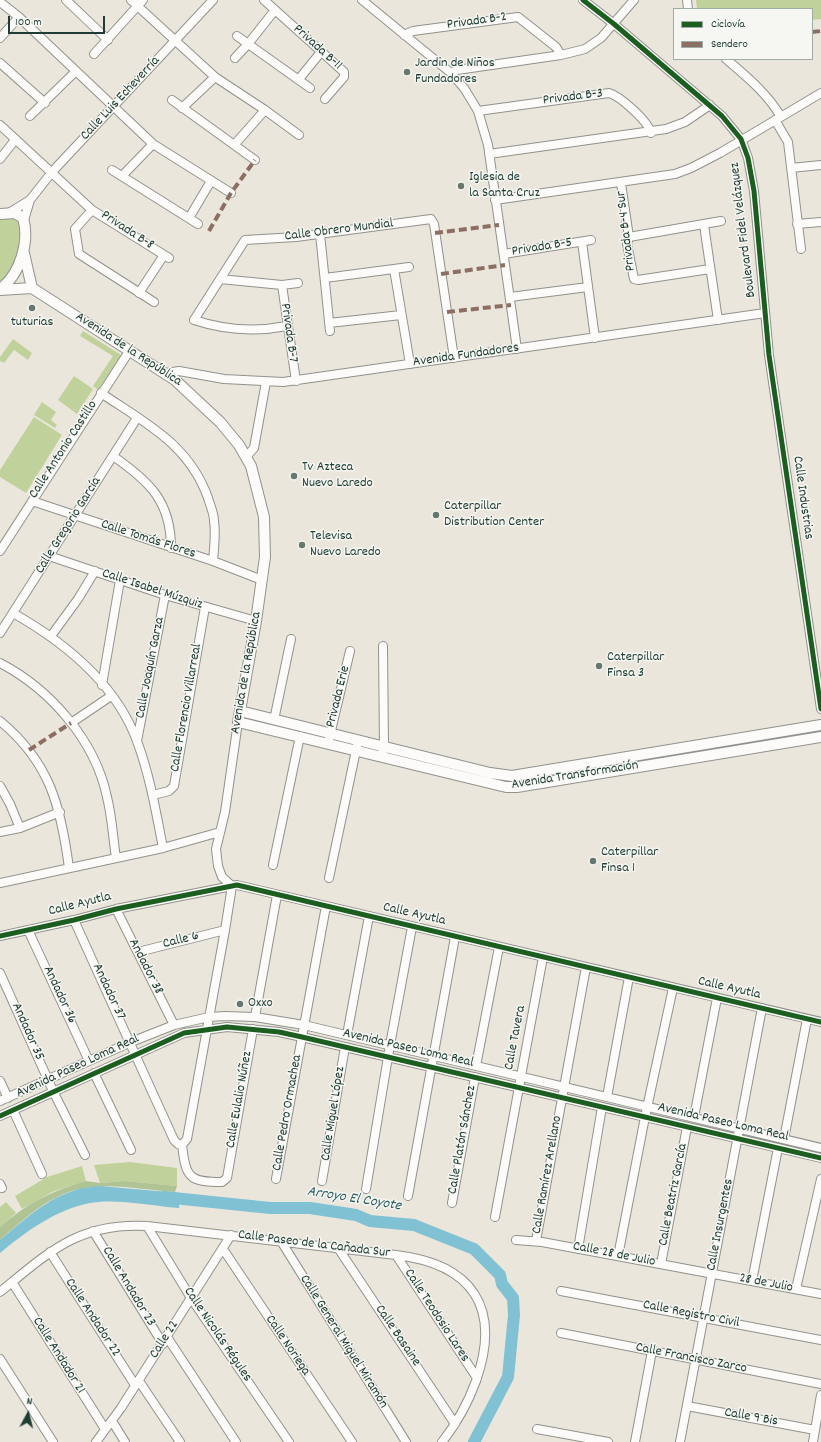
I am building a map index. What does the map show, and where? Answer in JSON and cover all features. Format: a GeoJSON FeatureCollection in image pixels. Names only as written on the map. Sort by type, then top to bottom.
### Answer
{"type":"FeatureCollection","features":[{"type":"Feature","properties":{"kind":"main road"},"geometry":{"type":"LineString","coordinates":[[0,289],[32,288],[24,253],[24,220],[20,215],[5,214]]}},
{"type":"Feature","properties":{"kind":"main road"},"geometry":{"type":"LineString","coordinates":[[0,289],[12,278],[24,253]]}},
{"type":"Feature","properties":{"kind":"main road","name":"Avenida de la República"},"geometry":{"type":"LineString","coordinates":[[32,288],[166,373],[210,411],[231,434],[246,457],[255,477],[264,517],[265,557],[256,621],[238,722]]}},
{"type":"Feature","properties":{"kind":"main road","name":"Avenida Transformación"},"geometry":{"type":"LineString","coordinates":[[240,711],[274,720],[329,739],[357,746],[384,747],[505,775],[520,776],[821,725]]}},
{"type":"Feature","properties":{"kind":"main road","name":"Avenida Transformación"},"geometry":{"type":"LineString","coordinates":[[238,722],[300,736],[329,739]]}},
{"type":"Feature","properties":{"kind":"main road"},"geometry":{"type":"LineString","coordinates":[[795,730],[797,740]]}},
{"type":"Feature","properties":{"kind":"main road","name":"Avenida Transformación"},"geometry":{"type":"LineString","coordinates":[[357,746],[381,758],[506,787],[542,783],[821,736]]}},
{"type":"Feature","properties":{"kind":"main road"},"geometry":{"type":"LineString","coordinates":[[719,742],[721,753]]}},
{"type":"Feature","properties":{"kind":"main road"},"geometry":{"type":"LineString","coordinates":[[403,752],[403,763]]}},
{"type":"Feature","properties":{"kind":"main road"},"geometry":{"type":"LineString","coordinates":[[419,767],[421,756]]}},
{"type":"Feature","properties":{"kind":"main road"},"geometry":{"type":"LineString","coordinates":[[638,756],[640,766]]}},
{"type":"Feature","properties":{"kind":"main road"},"geometry":{"type":"LineString","coordinates":[[442,772],[445,762]]}},
{"type":"Feature","properties":{"kind":"main road"},"geometry":{"type":"LineString","coordinates":[[541,772],[542,783]]}},
{"type":"Feature","properties":{"kind":"street"},"geometry":{"type":"LineString","coordinates":[[66,0],[108,40]]}},
{"type":"Feature","properties":{"kind":"street"},"geometry":{"type":"LineString","coordinates":[[131,0],[141,3],[175,41],[215,77],[265,110],[299,135]]}},
{"type":"Feature","properties":{"kind":"street","name":"Calle Luis Echeverría"},"geometry":{"type":"LineString","coordinates":[[24,220],[30,200],[52,172],[213,0]]}},
{"type":"Feature","properties":{"kind":"street","name":"Privada B-11"},"geometry":{"type":"LineString","coordinates":[[264,0],[345,74],[325,99]]}},
{"type":"Feature","properties":{"kind":"street"},"geometry":{"type":"LineString","coordinates":[[362,0],[451,73],[464,88],[478,111],[485,132],[489,154],[517,349]]}},
{"type":"Feature","properties":{"kind":"street","name":"Boulevard Fidel Velázquez"},"geometry":{"type":"LineString","coordinates":[[584,0],[710,105],[741,139],[752,172],[765,313]]}},
{"type":"Feature","properties":{"kind":"street"},"geometry":{"type":"LineString","coordinates":[[451,73],[457,70],[561,55],[585,49],[601,38],[634,0]]}},
{"type":"Feature","properties":{"kind":"street"},"geometry":{"type":"LineString","coordinates":[[0,2],[19,17],[153,144],[231,193]]}},
{"type":"Feature","properties":{"kind":"street"},"geometry":{"type":"LineString","coordinates":[[94,54],[141,3]]}},
{"type":"Feature","properties":{"kind":"street"},"geometry":{"type":"LineString","coordinates":[[235,58],[276,10]]}},
{"type":"Feature","properties":{"kind":"street"},"geometry":{"type":"LineString","coordinates":[[0,38],[19,17]]}},
{"type":"Feature","properties":{"kind":"street","name":"Privada B-2"},"geometry":{"type":"LineString","coordinates":[[404,35],[413,31],[518,17],[556,47],[561,55]]}},
{"type":"Feature","properties":{"kind":"street"},"geometry":{"type":"LineString","coordinates":[[237,36],[310,88]]}},
{"type":"Feature","properties":{"kind":"street"},"geometry":{"type":"LineString","coordinates":[[299,79],[321,52]]}},
{"type":"Feature","properties":{"kind":"street"},"geometry":{"type":"LineString","coordinates":[[727,60],[775,107],[788,142],[801,249]]}},
{"type":"Feature","properties":{"kind":"street"},"geometry":{"type":"LineString","coordinates":[[0,63],[45,103]]}},
{"type":"Feature","properties":{"kind":"street"},"geometry":{"type":"LineString","coordinates":[[30,116],[76,71]]}},
{"type":"Feature","properties":{"kind":"street"},"geometry":{"type":"LineString","coordinates":[[182,108],[215,77]]}},
{"type":"Feature","properties":{"kind":"street","name":"Privada B-3"},"geometry":{"type":"LineString","coordinates":[[478,111],[609,93],[618,98],[646,123],[651,133]]}},
{"type":"Feature","properties":{"kind":"street"},"geometry":{"type":"LineString","coordinates":[[495,200],[675,174],[691,168],[821,93]]}},
{"type":"Feature","properties":{"kind":"street"},"geometry":{"type":"LineString","coordinates":[[172,100],[235,144],[255,160]]}},
{"type":"Feature","properties":{"kind":"street"},"geometry":{"type":"LineString","coordinates":[[489,154],[651,133],[676,126],[697,115],[710,105]]}},
{"type":"Feature","properties":{"kind":"street"},"geometry":{"type":"LineString","coordinates":[[235,144],[265,110]]}},
{"type":"Feature","properties":{"kind":"street","name":"Privada B-8"},"geometry":{"type":"LineString","coordinates":[[0,125],[92,210],[166,256],[140,293],[79,254],[75,229],[92,210]]}},
{"type":"Feature","properties":{"kind":"street"},"geometry":{"type":"LineString","coordinates":[[0,159],[16,140]]}},
{"type":"Feature","properties":{"kind":"street"},"geometry":{"type":"LineString","coordinates":[[122,176],[153,144]]}},
{"type":"Feature","properties":{"kind":"street"},"geometry":{"type":"LineString","coordinates":[[791,168],[821,165]]}},
{"type":"Feature","properties":{"kind":"street"},"geometry":{"type":"LineString","coordinates":[[112,170],[198,224]]}},
{"type":"Feature","properties":{"kind":"street"},"geometry":{"type":"LineString","coordinates":[[189,218],[211,181]]}},
{"type":"Feature","properties":{"kind":"street","name":"Privada B-4 Sur"},"geometry":{"type":"LineString","coordinates":[[621,183],[628,237],[627,244],[634,279],[638,280],[710,268]]}},
{"type":"Feature","properties":{"kind":"street","name":"Calle Luis Echeverría"},"geometry":{"type":"LineString","coordinates":[[5,214],[30,200]]}},
{"type":"Feature","properties":{"kind":"street","name":"Calle Obrero Mundial"},"geometry":{"type":"LineString","coordinates":[[220,279],[245,240],[296,237],[428,219],[432,220],[454,358]]}},
{"type":"Feature","properties":{"kind":"street"},"geometry":{"type":"LineString","coordinates":[[628,237],[721,221]]}},
{"type":"Feature","properties":{"kind":"street"},"geometry":{"type":"LineString","coordinates":[[797,224],[821,222]]}},
{"type":"Feature","properties":{"kind":"street"},"geometry":{"type":"LineString","coordinates":[[704,225],[718,320]]}},
{"type":"Feature","properties":{"kind":"street"},"geometry":{"type":"LineString","coordinates":[[320,234],[329,327],[401,315]]}},
{"type":"Feature","properties":{"kind":"street"},"geometry":{"type":"LineString","coordinates":[[582,242],[591,240]]}},
{"type":"Feature","properties":{"kind":"street","name":"Privada B-5"},"geometry":{"type":"LineString","coordinates":[[504,254],[582,242],[595,338]]}},
{"type":"Feature","properties":{"kind":"street"},"geometry":{"type":"LineString","coordinates":[[324,278],[409,267]]}},
{"type":"Feature","properties":{"kind":"street"},"geometry":{"type":"LineString","coordinates":[[394,269],[410,364]]}},
{"type":"Feature","properties":{"kind":"street"},"geometry":{"type":"LineString","coordinates":[[287,326],[270,330],[247,330],[216,326],[194,320],[220,279],[282,285],[298,283]]}},
{"type":"Feature","properties":{"kind":"street","name":"Privada B-7"},"geometry":{"type":"LineString","coordinates":[[282,285],[296,381]]}},
{"type":"Feature","properties":{"kind":"street"},"geometry":{"type":"LineString","coordinates":[[510,297],[588,287]]}},
{"type":"Feature","properties":{"kind":"street"},"geometry":{"type":"LineString","coordinates":[[140,293],[154,302]]}},
{"type":"Feature","properties":{"kind":"street","name":"Avenida Fundadores"},"geometry":{"type":"LineString","coordinates":[[166,373],[179,371],[224,379],[266,382],[296,381],[765,313]]}},
{"type":"Feature","properties":{"kind":"street","name":"Calle Industrias"},"geometry":{"type":"LineString","coordinates":[[765,313],[769,355],[821,709]]}},
{"type":"Feature","properties":{"kind":"street","name":"Calle Antonio Castillo"},"geometry":{"type":"LineString","coordinates":[[0,551],[130,350]]}},
{"type":"Feature","properties":{"kind":"street"},"geometry":{"type":"LineString","coordinates":[[246,457],[254,448],[266,382]]}},
{"type":"Feature","properties":{"kind":"street"},"geometry":{"type":"LineString","coordinates":[[101,393],[168,439],[178,448],[200,478],[214,519],[213,561]]}},
{"type":"Feature","properties":{"kind":"street","name":"Calle Gregorio García"},"geometry":{"type":"LineString","coordinates":[[0,633],[137,418]]}},
{"type":"Feature","properties":{"kind":"street"},"geometry":{"type":"LineString","coordinates":[[113,456],[142,478],[159,497],[170,528],[171,548]]}},
{"type":"Feature","properties":{"kind":"street","name":"Calle Tomás Flores"},"geometry":{"type":"LineString","coordinates":[[32,501],[213,561],[262,580]]}},
{"type":"Feature","properties":{"kind":"street","name":"Calle Isabel Múzquiz"},"geometry":{"type":"LineString","coordinates":[[50,556],[204,608],[256,621]]}},
{"type":"Feature","properties":{"kind":"street"},"geometry":{"type":"LineString","coordinates":[[51,636],[78,599],[95,571]]}},
{"type":"Feature","properties":{"kind":"street"},"geometry":{"type":"LineString","coordinates":[[102,685],[120,580]]}},
{"type":"Feature","properties":{"kind":"street","name":"Calle Joaquín Garza"},"geometry":{"type":"LineString","coordinates":[[137,741],[165,595]]}},
{"type":"Feature","properties":{"kind":"street","name":"Calle Florencio Villarreal"},"geometry":{"type":"LineString","coordinates":[[153,795],[169,791],[174,786],[204,608]]}},
{"type":"Feature","properties":{"kind":"street"},"geometry":{"type":"LineString","coordinates":[[13,613],[51,636],[68,650],[94,675],[111,696],[137,741],[153,795],[163,848]]}},
{"type":"Feature","properties":{"kind":"street"},"geometry":{"type":"LineString","coordinates":[[274,720],[291,639]]}},
{"type":"Feature","properties":{"kind":"street"},"geometry":{"type":"LineString","coordinates":[[381,758],[384,747],[383,646]]}},
{"type":"Feature","properties":{"kind":"street","name":"Privada Erie"},"geometry":{"type":"LineString","coordinates":[[329,739],[350,651]]}},
{"type":"Feature","properties":{"kind":"street"},"geometry":{"type":"LineString","coordinates":[[0,663],[23,676],[41,691],[71,723],[93,759],[102,778],[107,797],[116,858]]}},
{"type":"Feature","properties":{"kind":"street"},"geometry":{"type":"LineString","coordinates":[[71,723],[111,696]]}},
{"type":"Feature","properties":{"kind":"street"},"geometry":{"type":"LineString","coordinates":[[0,721],[24,744],[36,760],[48,781],[60,812],[70,868]]}},
{"type":"Feature","properties":{"kind":"street","name":"Avenida de la República"},"geometry":{"type":"LineString","coordinates":[[232,886],[222,877],[218,866],[216,849],[225,812],[238,722]]}},
{"type":"Feature","properties":{"kind":"street"},"geometry":{"type":"LineString","coordinates":[[273,865],[300,736]]}},
{"type":"Feature","properties":{"kind":"street"},"geometry":{"type":"LineString","coordinates":[[328,878],[357,746]]}},
{"type":"Feature","properties":{"kind":"street"},"geometry":{"type":"LineString","coordinates":[[0,786],[10,804],[20,828]]}},
{"type":"Feature","properties":{"kind":"street"},"geometry":{"type":"LineString","coordinates":[[0,832],[20,828],[60,812]]}},
{"type":"Feature","properties":{"kind":"street"},"geometry":{"type":"LineString","coordinates":[[0,883],[163,848],[220,832]]}},
{"type":"Feature","properties":{"kind":"street"},"geometry":{"type":"LineString","coordinates":[[184,1145],[207,1029],[232,886]]}},
{"type":"Feature","properties":{"kind":"street","name":"Calle Ayutla"},"geometry":{"type":"LineString","coordinates":[[0,936],[116,909],[237,886],[821,1022]]}},
{"type":"Feature","properties":{"kind":"street"},"geometry":{"type":"LineString","coordinates":[[255,1017],[277,895]]}},
{"type":"Feature","properties":{"kind":"street","name":"Calle Pedro Ormachea"},"geometry":{"type":"LineString","coordinates":[[276,1179],[326,906]]}},
{"type":"Feature","properties":{"kind":"street","name":"Andador 38"},"geometry":{"type":"LineString","coordinates":[[116,909],[174,1025]]}},
{"type":"Feature","properties":{"kind":"street"},"geometry":{"type":"LineString","coordinates":[[347,1035],[369,916]]}},
{"type":"Feature","properties":{"kind":"street","name":"Andador 37"},"geometry":{"type":"LineString","coordinates":[[74,920],[131,1042],[174,1140],[178,1144],[184,1145]]}},
{"type":"Feature","properties":{"kind":"street"},"geometry":{"type":"LineString","coordinates":[[366,1189],[412,926]]}},
{"type":"Feature","properties":{"kind":"street","name":"Andador 36"},"geometry":{"type":"LineString","coordinates":[[28,930],[89,1061]]}},
{"type":"Feature","properties":{"kind":"street","name":"Calle 6"},"geometry":{"type":"LineString","coordinates":[[138,952],[225,930]]}},
{"type":"Feature","properties":{"kind":"street"},"geometry":{"type":"LineString","coordinates":[[408,1196],[456,937]]}},
{"type":"Feature","properties":{"kind":"street","name":"Calle Platón Sánchez"},"geometry":{"type":"LineString","coordinates":[[476,1066],[499,947]]}},
{"type":"Feature","properties":{"kind":"street","name":"Calle Tavera"},"geometry":{"type":"LineString","coordinates":[[495,1217],[543,957]]}},
{"type":"Feature","properties":{"kind":"street","name":"Calle Ramírez Arellano"},"geometry":{"type":"LineString","coordinates":[[536,1241],[586,967]]}},
{"type":"Feature","properties":{"kind":"street","name":"Andador 35"},"geometry":{"type":"LineString","coordinates":[[0,973],[53,1091],[85,1155]]}},
{"type":"Feature","properties":{"kind":"street"},"geometry":{"type":"LineString","coordinates":[[607,1097],[629,978]]}},
{"type":"Feature","properties":{"kind":"street"},"geometry":{"type":"LineString","coordinates":[[618,1256],[647,1106],[673,988]]}},
{"type":"Feature","properties":{"kind":"street"},"geometry":{"type":"LineString","coordinates":[[694,1117],[717,998]]}},
{"type":"Feature","properties":{"kind":"street","name":"Calle Insurgentes"},"geometry":{"type":"LineString","coordinates":[[680,1442],[762,1008]]}},
{"type":"Feature","properties":{"kind":"street","name":"Avenida Paseo Loma Real"},"geometry":{"type":"LineString","coordinates":[[4,1099],[131,1042],[174,1025],[209,1017],[255,1017],[304,1024],[821,1148]]}},
{"type":"Feature","properties":{"kind":"street"},"geometry":{"type":"LineString","coordinates":[[784,1139],[807,1019]]}},
{"type":"Feature","properties":{"kind":"street","name":"Avenida Paseo Loma Real"},"geometry":{"type":"LineString","coordinates":[[0,1116],[184,1033],[227,1027],[253,1029],[302,1037],[821,1158]]}},
{"type":"Feature","properties":{"kind":"street","name":"Calle Eulalio Núñez"},"geometry":{"type":"LineString","coordinates":[[184,1145],[187,1172],[191,1177],[208,1182],[222,1182],[227,1178],[229,1158],[253,1029]]}},
{"type":"Feature","properties":{"kind":"street","name":"Calle Miguel López"},"geometry":{"type":"LineString","coordinates":[[322,1181],[345,1047]]}},
{"type":"Feature","properties":{"kind":"street"},"geometry":{"type":"LineString","coordinates":[[94,1073],[131,1150]]}},
{"type":"Feature","properties":{"kind":"street","name":"Calle Platón Sánchez"},"geometry":{"type":"LineString","coordinates":[[452,1203],[475,1077]]}},
{"type":"Feature","properties":{"kind":"street"},"geometry":{"type":"LineString","coordinates":[[0,1081],[4,1099]]}},
{"type":"Feature","properties":{"kind":"street"},"geometry":{"type":"LineString","coordinates":[[578,1249],[602,1107]]}},
{"type":"Feature","properties":{"kind":"street"},"geometry":{"type":"LineString","coordinates":[[13,1110],[42,1174]]}},
{"type":"Feature","properties":{"kind":"street","name":"Calle Beatriz García"},"geometry":{"type":"LineString","coordinates":[[661,1264],[687,1127]]}},
{"type":"Feature","properties":{"kind":"street"},"geometry":{"type":"LineString","coordinates":[[752,1281],[778,1148]]}},
{"type":"Feature","properties":{"kind":"street"},"geometry":{"type":"LineString","coordinates":[[796,1289],[821,1179]]}},
{"type":"Feature","properties":{"kind":"street","name":"Calle Paseo de la Cañada Sur"},"geometry":{"type":"LineString","coordinates":[[0,1292],[50,1252],[69,1240],[107,1227],[146,1226],[396,1255],[425,1260],[455,1273],[470,1288],[477,1299],[482,1312],[486,1333],[483,1358],[477,1378],[464,1410],[442,1442]]}},
{"type":"Feature","properties":{"kind":"street","name":"Calle Nicolás Régules"},"geometry":{"type":"LineString","coordinates":[[146,1226],[191,1298],[289,1442]]}},
{"type":"Feature","properties":{"kind":"street","name":"Calle Andador 23"},"geometry":{"type":"LineString","coordinates":[[93,1231],[165,1341],[236,1442]]}},
{"type":"Feature","properties":{"kind":"street","name":"Calle 22"},"geometry":{"type":"LineString","coordinates":[[96,1442],[112,1421],[165,1341],[231,1235]]}},
{"type":"Feature","properties":{"kind":"street","name":"Calle 28 de Julio"},"geometry":{"type":"LineString","coordinates":[[516,1240],[536,1241],[712,1273]]}},
{"type":"Feature","properties":{"kind":"street","name":"Calle General Miguel Miramón"},"geometry":{"type":"LineString","coordinates":[[281,1241],[406,1442]]}},
{"type":"Feature","properties":{"kind":"street","name":"Calle Basaine"},"geometry":{"type":"LineString","coordinates":[[338,1248],[455,1424]]}},
{"type":"Feature","properties":{"kind":"street","name":"Calle Noriega"},"geometry":{"type":"LineString","coordinates":[[223,1249],[352,1442]]}},
{"type":"Feature","properties":{"kind":"street","name":"Calle Andador 22"},"geometry":{"type":"LineString","coordinates":[[50,1252],[137,1383],[180,1442]]}},
{"type":"Feature","properties":{"kind":"street","name":"Calle Teodosio Lares"},"geometry":{"type":"LineString","coordinates":[[396,1255],[477,1378]]}},
{"type":"Feature","properties":{"kind":"street","name":"28 de Julio"},"geometry":{"type":"LineString","coordinates":[[712,1273],[821,1294]]}},
{"type":"Feature","properties":{"kind":"street","name":"Calle Andador 21"},"geometry":{"type":"LineString","coordinates":[[12,1282],[105,1429]]}},
{"type":"Feature","properties":{"kind":"street","name":"Calle Registro Civil"},"geometry":{"type":"LineString","coordinates":[[561,1292],[821,1340]]}},
{"type":"Feature","properties":{"kind":"street","name":"Calle Francisco Zarco"},"geometry":{"type":"LineString","coordinates":[[560,1333],[821,1384]]}},
{"type":"Feature","properties":{"kind":"street"},"geometry":{"type":"LineString","coordinates":[[635,1442],[652,1351]]}},
{"type":"Feature","properties":{"kind":"street"},"geometry":{"type":"LineString","coordinates":[[0,1358],[52,1442]]}},
{"type":"Feature","properties":{"kind":"street"},"geometry":{"type":"LineString","coordinates":[[813,1442],[821,1395]]}},
{"type":"Feature","properties":{"kind":"street","name":"Calle 9 Bis"},"geometry":{"type":"LineString","coordinates":[[687,1406],[815,1430]]}},
{"type":"Feature","properties":{"kind":"street"},"geometry":{"type":"LineString","coordinates":[[112,1421],[125,1442]]}},
{"type":"Feature","properties":{"kind":"street"},"geometry":{"type":"LineString","coordinates":[[537,1429],[608,1442]]}},
{"type":"Feature","properties":{"kind":"green space"},"geometry":{"type":"Polygon","coordinates":[[[696,0],[821,0],[821,19],[813,20],[813,8],[697,8],[696,0]]]}},
{"type":"Feature","properties":{"kind":"green space"},"geometry":{"type":"Polygon","coordinates":[[[9,214],[23,220],[16,265],[0,286],[0,216],[9,214]]]}},
{"type":"Feature","properties":{"kind":"green space"},"geometry":{"type":"Polygon","coordinates":[[[83,331],[121,355],[98,390],[93,386],[113,356],[80,336],[83,331]]]}},
{"type":"Feature","properties":{"kind":"green space"},"geometry":{"type":"Polygon","coordinates":[[[13,339],[32,353],[28,360],[14,350],[4,363],[0,361],[0,357],[13,339]]]}},
{"type":"Feature","properties":{"kind":"green space"},"geometry":{"type":"Polygon","coordinates":[[[74,376],[93,389],[77,414],[58,400],[74,376]]]}},
{"type":"Feature","properties":{"kind":"green space"},"geometry":{"type":"Polygon","coordinates":[[[42,402],[56,412],[51,420],[57,425],[55,428],[34,415],[42,402]]]}},
{"type":"Feature","properties":{"kind":"green space"},"geometry":{"type":"Polygon","coordinates":[[[34,417],[62,435],[26,493],[0,477],[0,470],[34,417]]]}},
{"type":"Feature","properties":{"kind":"green space"},"geometry":{"type":"Polygon","coordinates":[[[130,1162],[177,1168],[177,1186],[125,1181],[100,1183],[94,1165],[130,1162]]]}},
{"type":"Feature","properties":{"kind":"green space"},"geometry":{"type":"Polygon","coordinates":[[[82,1166],[86,1181],[52,1192],[22,1209],[15,1196],[47,1177],[82,1166]]]}},
{"type":"Feature","properties":{"kind":"green space"},"geometry":{"type":"Polygon","coordinates":[[[86,1181],[100,1183],[125,1181],[177,1186],[175,1192],[103,1186],[69,1192],[47,1202],[0,1240],[0,1227],[30,1204],[61,1189],[86,1181]]]}},
{"type":"Feature","properties":{"kind":"green space"},"geometry":{"type":"Polygon","coordinates":[[[6,1202],[16,1213],[0,1227],[0,1207],[6,1202]]]}},
{"type":"Feature","properties":{"kind":"water"},"geometry":{"type":"Polygon","coordinates":[[[100,1186],[180,1193],[179,1208],[110,1201],[77,1206],[42,1222],[0,1253],[0,1240],[27,1217],[47,1203],[81,1188],[100,1186]]]}},
{"type":"Feature","properties":{"kind":"waterway","name":"Arroyo El Coyote"},"geometry":{"type":"LineString","coordinates":[[164,1197],[270,1208],[310,1208],[356,1215],[370,1221],[414,1225],[474,1249],[500,1275],[502,1284],[513,1298],[514,1315],[508,1377],[474,1442]]}},
{"type":"Feature","properties":{"kind":"marked path"},"geometry":{"type":"LineString","coordinates":[[813,32],[821,31]]}},
{"type":"Feature","properties":{"kind":"marked path"},"geometry":{"type":"LineString","coordinates":[[209,231],[231,193],[255,160]]}},
{"type":"Feature","properties":{"kind":"marked path"},"geometry":{"type":"LineString","coordinates":[[435,233],[499,225]]}},
{"type":"Feature","properties":{"kind":"marked path"},"geometry":{"type":"LineString","coordinates":[[441,274],[505,265]]}},
{"type":"Feature","properties":{"kind":"marked path"},"geometry":{"type":"LineString","coordinates":[[447,312],[511,305]]}},
{"type":"Feature","properties":{"kind":"marked path"},"geometry":{"type":"LineString","coordinates":[[29,750],[71,723]]}},
{"type":"Feature","properties":{"kind":"cycle path"},"geometry":{"type":"LineString","coordinates":[[583,0],[614,24],[722,116],[741,139],[748,158],[754,191],[769,355],[821,709]]}},
{"type":"Feature","properties":{"kind":"cycle path"},"geometry":{"type":"LineString","coordinates":[[0,936],[116,909],[237,885],[821,1022]]}},
{"type":"Feature","properties":{"kind":"cycle path"},"geometry":{"type":"LineString","coordinates":[[0,1116],[184,1033],[227,1027],[279,1032],[302,1037],[821,1158]]}},
{"type":"Feature","properties":{"kind":"place","name":"Jardin de Niños Fundadores"},"geometry":{"type":"Point","coordinates":[407,72]}},
{"type":"Feature","properties":{"kind":"place","name":"Iglesia de la Santa Cruz"},"geometry":{"type":"Point","coordinates":[461,186]}},
{"type":"Feature","properties":{"kind":"place","name":"tuturias"},"geometry":{"type":"Point","coordinates":[32,308]}},
{"type":"Feature","properties":{"kind":"place","name":"Tv Azteca Nuevo Laredo"},"geometry":{"type":"Point","coordinates":[294,476]}},
{"type":"Feature","properties":{"kind":"place","name":"Caterpillar Distribution Center"},"geometry":{"type":"Point","coordinates":[436,515]}},
{"type":"Feature","properties":{"kind":"place","name":"Televisa Nuevo Laredo"},"geometry":{"type":"Point","coordinates":[302,545]}},
{"type":"Feature","properties":{"kind":"place","name":"Caterpillar Finsa 3"},"geometry":{"type":"Point","coordinates":[599,666]}},
{"type":"Feature","properties":{"kind":"place","name":"Caterpillar Finsa 1"},"geometry":{"type":"Point","coordinates":[593,861]}},
{"type":"Feature","properties":{"kind":"place","name":"Oxxo"},"geometry":{"type":"Point","coordinates":[240,1004]}}]}
